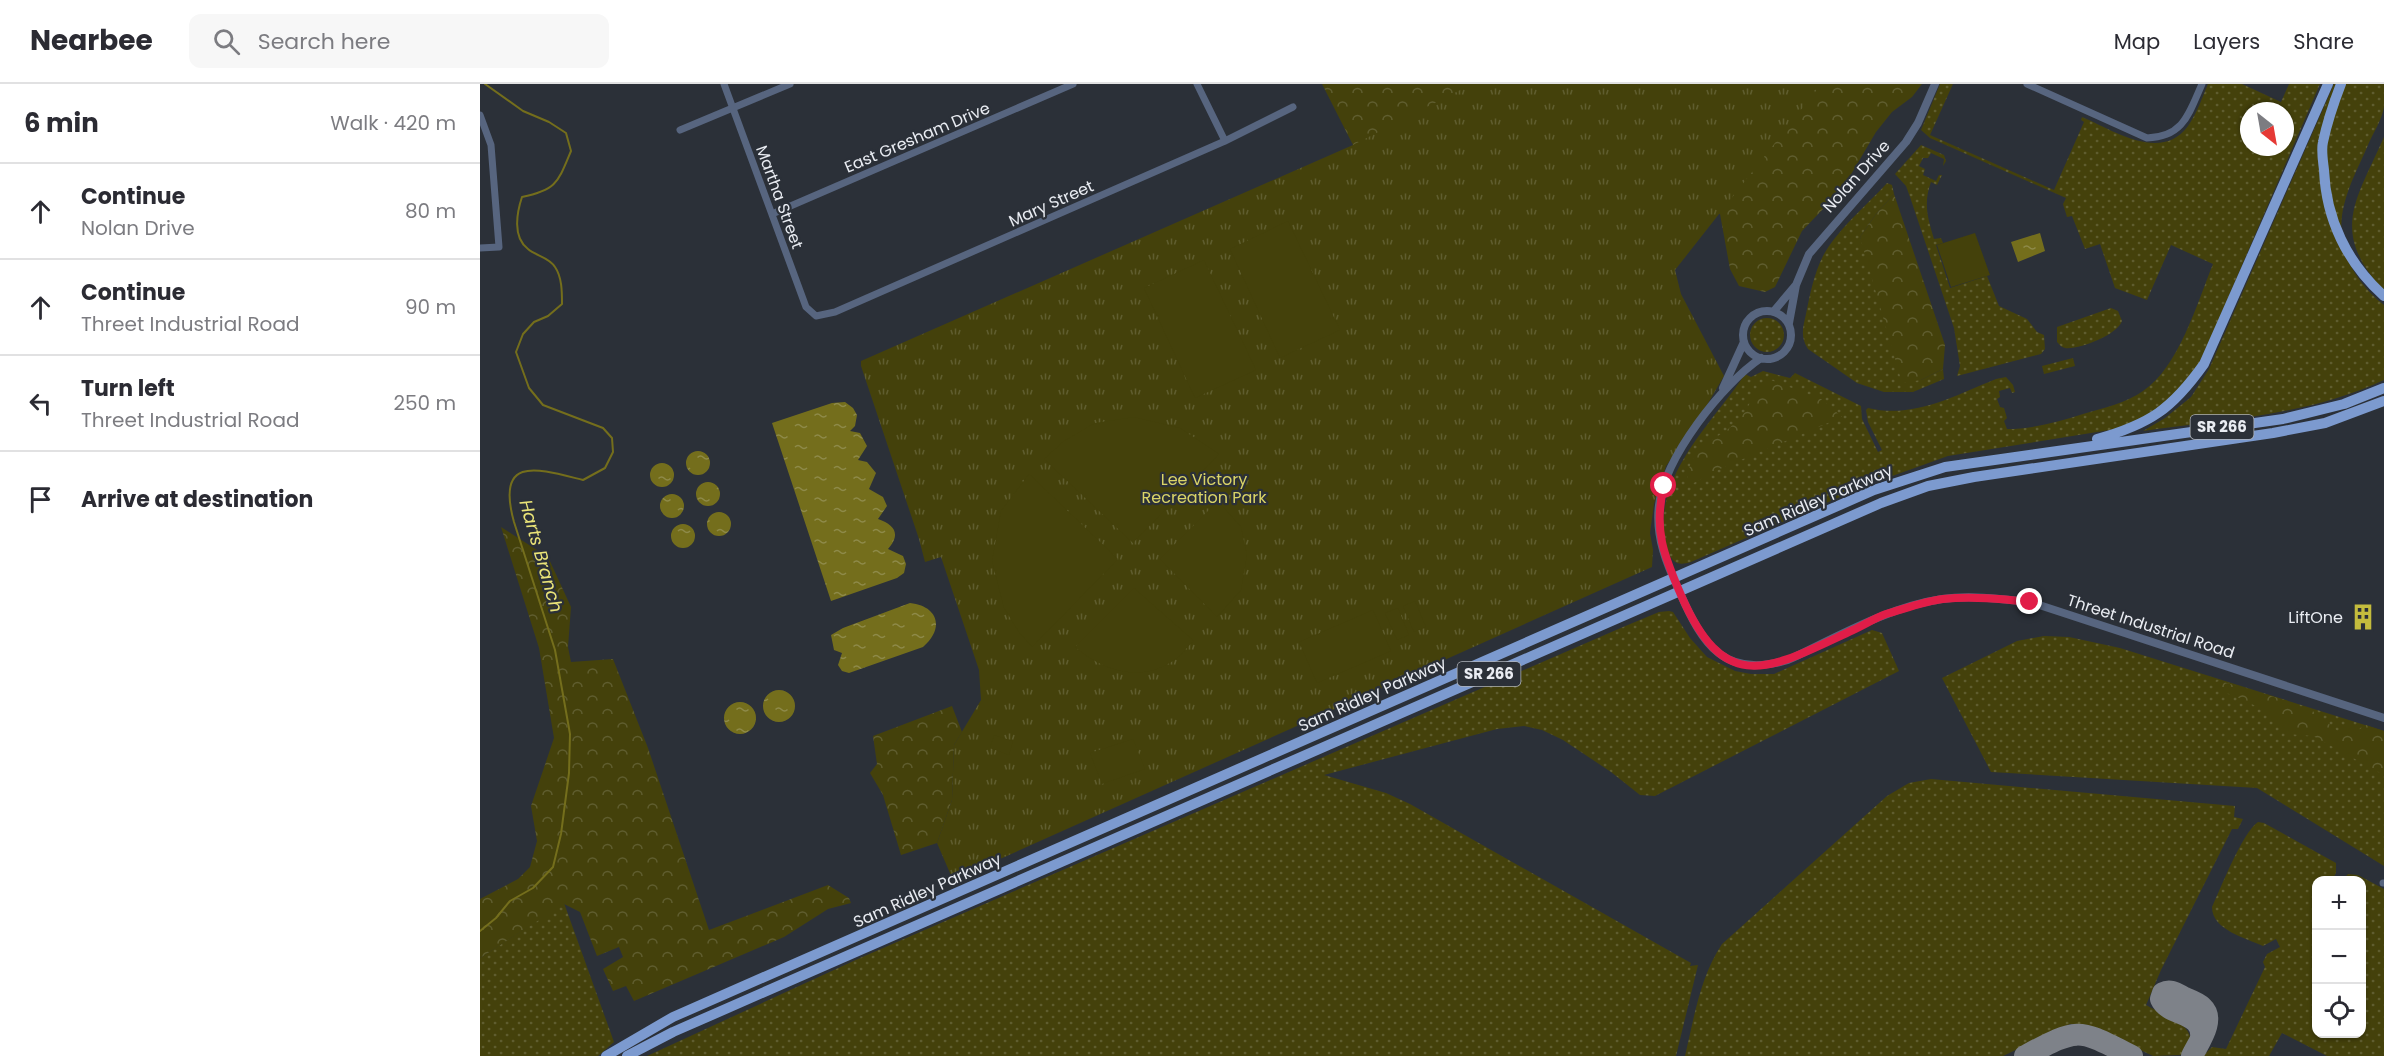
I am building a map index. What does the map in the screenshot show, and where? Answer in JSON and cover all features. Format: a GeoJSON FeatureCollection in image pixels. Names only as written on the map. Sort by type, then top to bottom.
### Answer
{"type":"FeatureCollection","features":[{"type":"Feature","properties":{"kind":"main road"},"geometry":{"type":"LineString","coordinates":[[2056,450],[2127,430],[2159,413],[2184,392],[2204,364],[2328,84]]}},
{"type":"Feature","properties":{"kind":"main road"},"geometry":{"type":"LineString","coordinates":[[2341,84],[2322,144],[2324,189],[2336,230],[2349,256],[2366,279],[2384,296]]}},
{"type":"Feature","properties":{"kind":"main road","name":"Sam Ridley Parkway"},"geometry":{"type":"LineString","coordinates":[[606,1056],[672,1017],[1874,490],[1945,467],[2283,419],[2344,404],[2384,388]]}},
{"type":"Feature","properties":{"kind":"main road","name":"Sam Ridley Parkway"},"geometry":{"type":"LineString","coordinates":[[627,1056],[673,1032],[1881,503],[1928,486],[2026,468],[2274,433],[2325,423],[2384,402]]}},
{"type":"Feature","properties":{"kind":"street","name":"Martha Street"},"geometry":{"type":"LineString","coordinates":[[724,84],[806,307],[816,316]]}},
{"type":"Feature","properties":{"kind":"street"},"geometry":{"type":"LineString","coordinates":[[680,130],[790,84]]}},
{"type":"Feature","properties":{"kind":"street","name":"East Gresham Drive"},"geometry":{"type":"LineString","coordinates":[[772,214],[1073,84]]}},
{"type":"Feature","properties":{"kind":"street"},"geometry":{"type":"LineString","coordinates":[[1197,84],[1225,141]]}},
{"type":"Feature","properties":{"kind":"street","name":"Nolan Drive"},"geometry":{"type":"LineString","coordinates":[[1789,323],[1796,285],[1813,247],[1912,134],[1935,84]]}},
{"type":"Feature","properties":{"kind":"street"},"geometry":{"type":"LineString","coordinates":[[2027,84],[2147,138],[2163,137],[2176,130],[2187,118],[2202,84]]}},
{"type":"Feature","properties":{"kind":"street","name":"Mary Street"},"geometry":{"type":"LineString","coordinates":[[816,316],[835,312],[1225,141],[1293,107]]}},
{"type":"Feature","properties":{"kind":"street"},"geometry":{"type":"LineString","coordinates":[[480,115],[491,145],[499,247],[480,248]]}},
{"type":"Feature","properties":{"kind":"street","name":"Nolan Drive"},"geometry":{"type":"LineString","coordinates":[[1774,311],[1796,285]]}},
{"type":"Feature","properties":{"kind":"street"},"geometry":{"type":"LineString","coordinates":[[1673,579],[1660,539],[1659,504],[1672,465],[1719,396],[1743,370],[1761,358],[1776,357],[1787,349],[1792,336],[1789,323],[1774,311],[1762,311],[1748,319],[1743,334],[1748,349],[1761,358]]}},
{"type":"Feature","properties":{"kind":"street"},"geometry":{"type":"LineString","coordinates":[[1719,396],[1744,342]]}},
{"type":"Feature","properties":{"kind":"street","name":"Threet Industrial Road"},"geometry":{"type":"LineString","coordinates":[[1673,579],[1703,639],[1728,659],[1742,664],[1759,666],[1788,660],[1884,615],[1942,599],[1990,598],[2030,602],[2384,718]]}},
{"type":"Feature","properties":{"kind":"green space"},"geometry":{"type":"Polygon","coordinates":[[[1322,84],[1922,84],[1912,97],[1892,112],[1876,132],[1843,188],[1802,231],[1775,287],[1765,292],[1739,286],[1730,269],[1720,214],[1353,145],[1322,84]]]}},
{"type":"Feature","properties":{"kind":"green space","name":"Lee Victory Recreation Park"},"geometry":{"type":"Polygon","coordinates":[[[1472,84],[1816,84],[1819,87],[1675,270],[1681,294],[1724,376],[1697,422],[1666,466],[1654,504],[1650,533],[1653,550],[1652,567],[953,880],[937,843],[952,800],[954,745],[981,700],[979,670],[941,557],[925,562],[861,361],[1353,145],[1472,84]]]}},
{"type":"Feature","properties":{"kind":"green space"},"geometry":{"type":"Polygon","coordinates":[[[1940,84],[1953,84],[1930,135],[2054,190],[2084,122],[2081,120],[2082,117],[2136,140],[2151,143],[2164,142],[2177,137],[2188,126],[2208,84],[2242,84],[2281,102],[2240,102],[2240,156],[2289,156],[2195,371],[2175,396],[2150,414],[2122,428],[1948,456],[1870,484],[1691,562],[1681,564],[1676,562],[1669,554],[1664,528],[1666,503],[1673,480],[1699,435],[1745,374],[1751,377],[1763,371],[1790,378],[1795,373],[1861,406],[1862,419],[1878,452],[1882,450],[1868,422],[1866,410],[1868,408],[1885,411],[1917,408],[1949,399],[2006,377],[2013,385],[2015,392],[2012,393],[2010,388],[1999,391],[2000,397],[1997,399],[2000,407],[2004,408],[2007,418],[2004,421],[2007,429],[2036,426],[2107,407],[2136,395],[2156,380],[2177,351],[2213,264],[2171,245],[2147,300],[2115,288],[2100,244],[2085,249],[2072,216],[2067,217],[2063,204],[2066,198],[1930,138],[1921,130],[1940,84]]]}},
{"type":"Feature","properties":{"kind":"green space"},"geometry":{"type":"Polygon","coordinates":[[[2289,84],[2320,84],[2294,144],[2294,102],[2281,102],[2289,84]]]}},
{"type":"Feature","properties":{"kind":"green space"},"geometry":{"type":"Polygon","coordinates":[[[2334,84],[2384,84],[2383,112],[2349,189],[2344,205],[2342,234],[2344,248],[2355,273],[2363,285],[2384,305],[2384,380],[2356,392],[2296,409],[2143,431],[2165,418],[2191,397],[2209,369],[2334,84]]]}},
{"type":"Feature","properties":{"kind":"green space"},"geometry":{"type":"Polygon","coordinates":[[[2384,137],[2384,291],[2367,270],[2357,251],[2352,233],[2357,198],[2384,137]]]}},
{"type":"Feature","properties":{"kind":"green space"},"geometry":{"type":"Polygon","coordinates":[[[1921,145],[1944,155],[1946,161],[1943,166],[1944,159],[1931,153],[1928,158],[1923,158],[1919,166],[1925,169],[1923,175],[1936,181],[1939,175],[1942,175],[1937,185],[1931,182],[1927,197],[1927,211],[1934,239],[1941,238],[1943,243],[1936,245],[1950,288],[1987,276],[1999,306],[2027,319],[2037,332],[2044,335],[2045,349],[2041,354],[1957,376],[1960,366],[1954,328],[1906,186],[1895,174],[1921,145]]]}},
{"type":"Feature","properties":{"kind":"green space"},"geometry":{"type":"Polygon","coordinates":[[[1887,183],[1892,185],[1894,194],[1860,237],[1921,380],[1943,369],[1944,379],[1913,392],[1884,392],[1857,383],[1808,349],[1803,336],[1811,292],[1823,256],[1844,227],[1887,183]]]}},
{"type":"Feature","properties":{"kind":"green space"},"geometry":{"type":"Polygon","coordinates":[[[1894,194],[1945,345],[1943,369],[1921,380],[1902,383],[1860,237],[1894,194]]]}},
{"type":"Feature","properties":{"kind":"green space"},"geometry":{"type":"Polygon","coordinates":[[[1288,221],[1340,330],[1280,358],[1230,249],[1288,221]]]}},
{"type":"Feature","properties":{"kind":"green space"},"geometry":{"type":"Polygon","coordinates":[[[1975,233],[1990,275],[1951,287],[1937,245],[1975,233]]]}},
{"type":"Feature","properties":{"kind":"green space"},"geometry":{"type":"Polygon","coordinates":[[[1204,260],[1256,370],[1195,398],[1144,288],[1204,260]]]}},
{"type":"Feature","properties":{"kind":"green space"},"geometry":{"type":"Polygon","coordinates":[[[2111,308],[2118,311],[2122,321],[2113,331],[2079,347],[2064,348],[2057,342],[2057,327],[2111,308]]]}},
{"type":"Feature","properties":{"kind":"green space"},"geometry":{"type":"Polygon","coordinates":[[[1767,318],[1779,323],[1784,335],[1779,347],[1767,352],[1755,347],[1750,335],[1755,323],[1767,318]]]}},
{"type":"Feature","properties":{"kind":"green space"},"geometry":{"type":"Polygon","coordinates":[[[2073,358],[2075,366],[2044,374],[2042,366],[2073,358]]]}},
{"type":"Feature","properties":{"kind":"green space"},"geometry":{"type":"Polygon","coordinates":[[[1768,379],[1821,399],[1842,417],[1722,468],[1688,486],[1689,471],[1699,451],[1736,422],[1756,392],[1768,379]]]}},
{"type":"Feature","properties":{"kind":"green space"},"geometry":{"type":"Polygon","coordinates":[[[1134,417],[1180,428],[1219,454],[1133,543],[1044,459],[1064,441],[1095,423],[1134,417]]]}},
{"type":"Feature","properties":{"kind":"green space"},"geometry":{"type":"Polygon","coordinates":[[[1029,474],[1118,559],[1032,647],[1019,632],[1004,608],[992,561],[1001,511],[1029,474]]]}},
{"type":"Feature","properties":{"kind":"green space"},"geometry":{"type":"Polygon","coordinates":[[[1218,501],[1241,527],[1247,555],[1241,590],[1217,617],[1160,559],[1218,501]]]}},
{"type":"Feature","properties":{"kind":"green space"},"geometry":{"type":"Polygon","coordinates":[[[501,527],[548,557],[571,607],[568,647],[571,662],[613,659],[648,748],[709,930],[828,885],[849,898],[851,903],[828,909],[784,937],[634,1001],[626,986],[613,991],[603,969],[623,957],[619,947],[597,956],[580,912],[564,904],[480,958],[480,899],[518,879],[530,867],[537,841],[531,806],[554,738],[539,648],[501,527]]]}},
{"type":"Feature","properties":{"kind":"green space"},"geometry":{"type":"Polygon","coordinates":[[[1134,588],[1194,641],[1177,658],[1164,666],[1138,673],[1111,668],[1086,656],[1075,647],[1134,588]]]}},
{"type":"Feature","properties":{"kind":"green space"},"geometry":{"type":"Polygon","coordinates":[[[1415,601],[1426,627],[1414,632],[1403,606],[1415,601]]]}},
{"type":"Feature","properties":{"kind":"green space"},"geometry":{"type":"Polygon","coordinates":[[[1398,608],[1409,635],[1397,640],[1385,613],[1398,608]]]}},
{"type":"Feature","properties":{"kind":"green space"},"geometry":{"type":"Polygon","coordinates":[[[1373,610],[1391,651],[1317,683],[1299,642],[1373,610]]]}},
{"type":"Feature","properties":{"kind":"green space"},"geometry":{"type":"Polygon","coordinates":[[[1659,612],[1673,612],[1690,638],[1707,657],[1735,671],[1774,674],[1872,630],[1882,633],[1899,671],[1655,796],[1640,795],[1611,772],[1563,740],[1542,730],[1524,726],[1497,729],[1324,775],[1386,793],[1410,804],[1691,963],[1690,966],[1698,965],[1676,1056],[647,1056],[860,958],[1623,627],[1659,612]]]}},
{"type":"Feature","properties":{"kind":"green space"},"geometry":{"type":"Polygon","coordinates":[[[2044,636],[2069,637],[2120,648],[2384,731],[2384,866],[2257,788],[1991,772],[1942,678],[2017,641],[2044,636]]]}},
{"type":"Feature","properties":{"kind":"green space"},"geometry":{"type":"Polygon","coordinates":[[[2220,681],[2288,701],[2294,708],[2309,708],[2340,733],[2348,725],[2357,731],[2366,725],[2384,731],[2384,775],[2313,736],[2288,734],[2265,711],[2214,688],[2216,682],[2220,681]]]}},
{"type":"Feature","properties":{"kind":"green space"},"geometry":{"type":"Polygon","coordinates":[[[952,706],[962,732],[954,745],[952,800],[937,843],[901,855],[883,795],[870,773],[877,764],[873,736],[952,706]]]}},
{"type":"Feature","properties":{"kind":"green space"},"geometry":{"type":"Polygon","coordinates":[[[994,735],[1013,741],[1009,755],[990,748],[994,735]]]}},
{"type":"Feature","properties":{"kind":"green space"},"geometry":{"type":"Polygon","coordinates":[[[1133,739],[1145,769],[1102,784],[1090,753],[1133,739]]]}},
{"type":"Feature","properties":{"kind":"green space"},"geometry":{"type":"Polygon","coordinates":[[[1931,779],[2235,806],[2234,817],[2243,819],[2238,829],[2232,829],[2161,970],[2146,1005],[2178,1022],[2188,1032],[2189,1042],[2181,1055],[2153,1056],[2088,1025],[2070,1024],[2003,1056],[1685,1056],[1703,984],[1722,944],[1887,796],[1909,783],[1931,779]]]}},
{"type":"Feature","properties":{"kind":"green space"},"geometry":{"type":"Polygon","coordinates":[[[2258,822],[2264,823],[2336,863],[2334,876],[2312,876],[2312,1038],[2366,1038],[2366,879],[2384,889],[2384,1056],[2327,1056],[2282,1033],[2269,1056],[2203,1056],[2212,1047],[2226,1049],[2265,967],[2263,962],[2267,954],[2280,947],[2276,939],[2263,946],[2231,932],[2213,915],[2212,907],[2226,875],[2252,828],[2258,822]]]}},
{"type":"Feature","properties":{"kind":"green space"},"geometry":{"type":"Polygon","coordinates":[[[564,903],[614,1042],[598,1056],[480,1056],[480,958],[564,903]]]}},
{"type":"Feature","properties":{"kind":"water"},"geometry":{"type":"Polygon","coordinates":[[[2040,233],[2045,251],[2018,262],[2011,242],[2040,233]]]}},
{"type":"Feature","properties":{"kind":"water"},"geometry":{"type":"Polygon","coordinates":[[[845,402],[853,408],[857,415],[855,426],[850,431],[860,433],[867,446],[858,460],[867,462],[876,473],[869,489],[883,497],[887,506],[878,519],[889,524],[895,534],[888,549],[903,556],[906,564],[904,573],[897,578],[831,601],[772,423],[832,403],[845,402]]]}},
{"type":"Feature","properties":{"kind":"water"},"geometry":{"type":"Polygon","coordinates":[[[698,451],[707,454],[710,463],[707,472],[698,475],[689,472],[686,463],[689,454],[698,451]]]}},
{"type":"Feature","properties":{"kind":"water"},"geometry":{"type":"Polygon","coordinates":[[[662,463],[671,466],[674,475],[671,484],[662,487],[653,484],[650,475],[653,466],[662,463]]]}},
{"type":"Feature","properties":{"kind":"water"},"geometry":{"type":"Polygon","coordinates":[[[708,482],[717,485],[720,494],[717,503],[708,506],[699,503],[696,494],[699,485],[708,482]]]}},
{"type":"Feature","properties":{"kind":"water"},"geometry":{"type":"Polygon","coordinates":[[[672,494],[681,497],[684,506],[681,515],[672,518],[663,515],[660,506],[663,497],[672,494]]]}},
{"type":"Feature","properties":{"kind":"water"},"geometry":{"type":"Polygon","coordinates":[[[719,512],[728,515],[731,524],[728,533],[719,536],[710,533],[707,524],[710,515],[719,512]]]}},
{"type":"Feature","properties":{"kind":"water"},"geometry":{"type":"Polygon","coordinates":[[[683,524],[692,527],[695,536],[692,545],[683,548],[674,545],[671,536],[674,527],[683,524]]]}},
{"type":"Feature","properties":{"kind":"water"},"geometry":{"type":"Polygon","coordinates":[[[910,603],[927,608],[935,619],[934,633],[923,647],[849,673],[842,671],[838,665],[842,653],[834,650],[831,635],[843,628],[910,603]]]}},
{"type":"Feature","properties":{"kind":"water"},"geometry":{"type":"Polygon","coordinates":[[[779,690],[790,695],[795,706],[790,717],[779,722],[768,717],[763,706],[768,695],[779,690]]]}},
{"type":"Feature","properties":{"kind":"water"},"geometry":{"type":"Polygon","coordinates":[[[740,702],[751,707],[756,718],[751,729],[740,734],[729,729],[724,718],[729,707],[740,702]]]}},
{"type":"Feature","properties":{"kind":"waterway","name":"Harts Branch"},"geometry":{"type":"LineString","coordinates":[[480,931],[496,918],[510,901],[533,888],[553,867],[561,834],[569,773],[570,734],[555,650],[514,522],[510,500],[511,485],[516,476],[525,471],[551,472],[583,480],[605,468],[613,452],[612,438],[603,428],[543,405],[529,388],[516,352],[523,334],[534,322],[548,316],[562,304],[561,285],[557,271],[549,261],[523,244],[517,224],[522,197],[549,188],[563,170],[571,151],[566,133],[549,122],[523,111],[485,84]]}},
{"type":"Feature","properties":{"kind":"taxiway"},"geometry":{"type":"LineString","coordinates":[[2192,1056],[2204,1032],[2207,1025],[2206,1012],[2198,1004],[2177,994],[2163,993],[2161,999],[2165,1005],[2197,1023],[2200,1029],[2201,1038]]}},
{"type":"Feature","properties":{"kind":"taxiway"},"geometry":{"type":"LineString","coordinates":[[2025,1056],[2057,1040],[2078,1035],[2099,1040],[2132,1056]]}},
{"type":"Feature","properties":{"kind":"place","name":"LiftOne"},"geometry":{"type":"Point","coordinates":[2363,617]}},
{"type":"Feature","properties":{"kind":"route"},"geometry":{"type":"LineString","coordinates":[[1664,486],[1659,504],[1658,521],[1660,539],[1668,567],[1703,639],[1728,659],[1742,664],[1773,665],[1884,615],[1942,599],[1990,598],[2030,602]]}}]}
